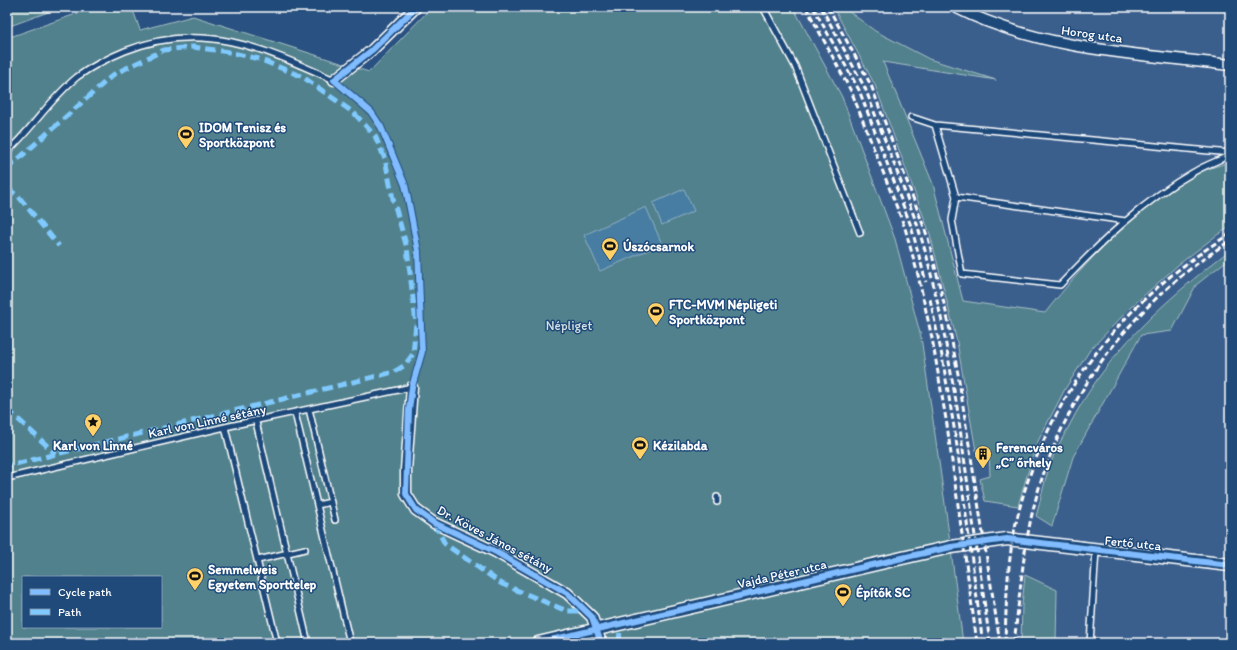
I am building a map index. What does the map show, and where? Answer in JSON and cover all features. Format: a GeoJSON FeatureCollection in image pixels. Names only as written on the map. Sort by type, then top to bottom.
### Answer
{"type":"FeatureCollection","features":[{"type":"Feature","properties":{"kind":"street"},"geometry":{"type":"LineString","coordinates":[[334,80],[372,50],[416,7]]}},
{"type":"Feature","properties":{"kind":"street","name":"Horog utca"},"geometry":{"type":"LineString","coordinates":[[955,7],[1006,29],[1053,42],[1230,65]]}},
{"type":"Feature","properties":{"kind":"street","name":"Dr. Köves János sétány"},"geometry":{"type":"LineString","coordinates":[[412,387],[406,463],[406,494],[416,510],[434,523],[494,551],[567,593],[587,611],[601,643]]}},
{"type":"Feature","properties":{"kind":"street","name":"Vajda Péter utca"},"geometry":{"type":"LineString","coordinates":[[538,643],[951,547],[1007,539],[1034,542]]}},
{"type":"Feature","properties":{"kind":"street","name":"Fertő utca"},"geometry":{"type":"LineString","coordinates":[[1034,542],[1230,565]]}},
{"type":"Feature","properties":{"kind":"lane"},"geometry":{"type":"LineString","coordinates":[[763,7],[795,66],[860,233]]}},
{"type":"Feature","properties":{"kind":"lane"},"geometry":{"type":"LineString","coordinates":[[7,152],[23,137],[58,95],[77,77],[101,61],[143,44],[172,38],[201,37],[237,42],[276,54],[334,80]]}},
{"type":"Feature","properties":{"kind":"lane"},"geometry":{"type":"LineString","coordinates":[[911,117],[934,125],[1230,154]]}},
{"type":"Feature","properties":{"kind":"lane"},"geometry":{"type":"LineString","coordinates":[[934,125],[956,197],[952,220],[962,274],[1060,285],[1086,258],[1148,202],[1194,172],[1230,154]]}},
{"type":"Feature","properties":{"kind":"lane"},"geometry":{"type":"LineString","coordinates":[[956,197],[1126,221]]}},
{"type":"Feature","properties":{"kind":"lane","name":"Karl von Linné sétány"},"geometry":{"type":"LineString","coordinates":[[7,478],[225,427],[256,422],[412,387]]}},
{"type":"Feature","properties":{"kind":"lane"},"geometry":{"type":"LineString","coordinates":[[309,409],[335,520]]}},
{"type":"Feature","properties":{"kind":"lane"},"geometry":{"type":"LineString","coordinates":[[295,413],[350,643]]}},
{"type":"Feature","properties":{"kind":"lane"},"geometry":{"type":"LineString","coordinates":[[256,422],[308,643]]}},
{"type":"Feature","properties":{"kind":"lane"},"geometry":{"type":"LineString","coordinates":[[225,427],[258,560],[276,643]]}},
{"type":"Feature","properties":{"kind":"lane"},"geometry":{"type":"LineString","coordinates":[[317,505],[331,502]]}},
{"type":"Feature","properties":{"kind":"lane"},"geometry":{"type":"LineString","coordinates":[[258,560],[305,549]]}},
{"type":"Feature","properties":{"kind":"lane"},"geometry":{"type":"LineString","coordinates":[[1090,643],[1096,550]]}},
{"type":"Feature","properties":{"kind":"shaded area"},"geometry":{"type":"Polygon","coordinates":[[[793,7],[833,7],[875,85],[930,234],[957,342],[976,451],[989,451],[990,476],[980,479],[1018,506],[1036,445],[1065,389],[1090,350],[1131,307],[1178,265],[1217,235],[1230,227],[1230,250],[1191,280],[1145,322],[1106,365],[1081,402],[1036,516],[1052,525],[1073,457],[1141,335],[1172,331],[1196,284],[1230,258],[1230,643],[1056,643],[1057,590],[1022,605],[1021,643],[963,643],[921,337],[895,239],[842,97],[793,7]]]}},
{"type":"Feature","properties":{"kind":"shaded area"},"geometry":{"type":"Polygon","coordinates":[[[843,7],[1230,7],[1230,162],[1194,175],[1144,209],[1097,253],[1069,282],[1045,313],[963,301],[933,184],[882,61],[992,79],[929,59],[907,49],[875,31],[843,7]]]}},
{"type":"Feature","properties":{"kind":"shaded area"},"geometry":{"type":"Polygon","coordinates":[[[684,189],[694,211],[662,225],[653,203],[684,189]]]}},
{"type":"Feature","properties":{"kind":"shaded area"},"geometry":{"type":"Polygon","coordinates":[[[646,207],[662,244],[600,271],[584,235],[646,207]]]}},
{"type":"Feature","properties":{"kind":"green space"},"geometry":{"type":"Polygon","coordinates":[[[7,7],[62,7],[10,26],[7,19],[7,7]]]}},
{"type":"Feature","properties":{"kind":"green space","name":"Népliget"},"geometry":{"type":"Polygon","coordinates":[[[96,7],[132,7],[140,30],[193,16],[369,72],[432,7],[793,7],[842,97],[895,239],[921,337],[963,643],[7,643],[7,38],[96,7]]]}},
{"type":"Feature","properties":{"kind":"green space"},"geometry":{"type":"Polygon","coordinates":[[[833,7],[843,7],[875,31],[929,59],[996,80],[883,62],[933,184],[963,301],[1045,313],[1095,255],[1131,220],[1171,189],[1197,174],[1230,162],[1230,227],[1217,235],[1178,265],[1131,307],[1090,350],[1065,389],[1036,445],[1018,506],[985,501],[980,479],[990,476],[989,451],[976,451],[957,342],[930,234],[875,85],[833,7]]]}},
{"type":"Feature","properties":{"kind":"green space"},"geometry":{"type":"Polygon","coordinates":[[[1230,250],[1230,258],[1196,285],[1172,331],[1141,335],[1073,457],[1052,526],[1036,516],[1048,471],[1055,453],[1083,400],[1100,375],[1138,330],[1205,269],[1230,250]]]}},
{"type":"Feature","properties":{"kind":"green space"},"geometry":{"type":"Polygon","coordinates":[[[1025,575],[1057,590],[1056,643],[1021,643],[1022,605],[1025,575]]]}},
{"type":"Feature","properties":{"kind":"railway"},"geometry":{"type":"LineString","coordinates":[[806,7],[852,93],[905,228],[918,275],[932,338],[947,425],[977,643]]}},
{"type":"Feature","properties":{"kind":"railway"},"geometry":{"type":"LineString","coordinates":[[813,7],[859,90],[911,226],[926,282]]}},
{"type":"Feature","properties":{"kind":"railway"},"geometry":{"type":"LineString","coordinates":[[821,7],[865,88],[917,224],[927,257],[942,322],[957,407],[990,643]]}},
{"type":"Feature","properties":{"kind":"railway"},"geometry":{"type":"LineString","coordinates":[[828,7],[871,85],[928,238],[948,320],[958,374],[1000,643]]}},
{"type":"Feature","properties":{"kind":"railway"},"geometry":{"type":"LineString","coordinates":[[1005,643],[1006,603],[1013,537],[1025,490],[1042,445],[1063,402],[1089,363],[1119,326],[1152,292],[1190,261],[1230,234]]}},
{"type":"Feature","properties":{"kind":"railway"},"geometry":{"type":"LineString","coordinates":[[1014,643],[1030,523],[1042,480],[1057,438],[1077,399],[1101,362],[1128,327],[1159,295],[1193,267],[1230,241]]}},
{"type":"Feature","properties":{"kind":"railway"},"geometry":{"type":"LineString","coordinates":[[930,299],[942,356],[956,439],[982,637]]}},
{"type":"Feature","properties":{"kind":"marked path"},"geometry":{"type":"LineString","coordinates":[[7,169],[114,74],[164,50],[193,47],[229,52],[259,59],[303,77],[354,113],[375,136],[385,159],[393,199],[407,248],[416,323],[413,354],[405,365],[394,372],[7,466]]}},
{"type":"Feature","properties":{"kind":"marked path"},"geometry":{"type":"LineString","coordinates":[[7,188],[19,197],[59,246]]}},
{"type":"Feature","properties":{"kind":"marked path"},"geometry":{"type":"LineString","coordinates":[[7,409],[56,454]]}},
{"type":"Feature","properties":{"kind":"marked path"},"geometry":{"type":"LineString","coordinates":[[434,523],[445,544],[502,584],[567,611],[587,611]]}},
{"type":"Feature","properties":{"kind":"marked path"},"geometry":{"type":"LineString","coordinates":[[619,643],[620,630]]}},
{"type":"Feature","properties":{"kind":"cycle path"},"geometry":{"type":"LineString","coordinates":[[416,7],[372,50],[334,80],[371,112],[381,127],[405,185],[418,251],[422,352],[412,387],[409,410],[406,494],[416,510],[434,523],[494,551],[567,593],[592,617],[601,643]]}},
{"type":"Feature","properties":{"kind":"cycle path"},"geometry":{"type":"LineString","coordinates":[[538,643],[951,547],[1007,539],[1230,565]]}},
{"type":"Feature","properties":{"kind":"place","name":"IDOM Tenisz és Sportközpont"},"geometry":{"type":"Point","coordinates":[186,149]}},
{"type":"Feature","properties":{"kind":"place","name":"Úszócsarnok"},"geometry":{"type":"Point","coordinates":[610,261]}},
{"type":"Feature","properties":{"kind":"place","name":"FTC-MVM Népligeti Sportközpont"},"geometry":{"type":"Point","coordinates":[656,326]}},
{"type":"Feature","properties":{"kind":"place","name":"Karl von Linné"},"geometry":{"type":"Point","coordinates":[93,437]}},
{"type":"Feature","properties":{"kind":"place","name":"Kézilabda"},"geometry":{"type":"Point","coordinates":[640,460]}},
{"type":"Feature","properties":{"kind":"place","name":"Ferencváros „C” őrhely"},"geometry":{"type":"Point","coordinates":[983,469]}},
{"type":"Feature","properties":{"kind":"place","name":"Semmelweis Egyetem Sporttelep"},"geometry":{"type":"Point","coordinates":[195,591]}},
{"type":"Feature","properties":{"kind":"place","name":"Építők SC"},"geometry":{"type":"Point","coordinates":[843,607]}}]}
